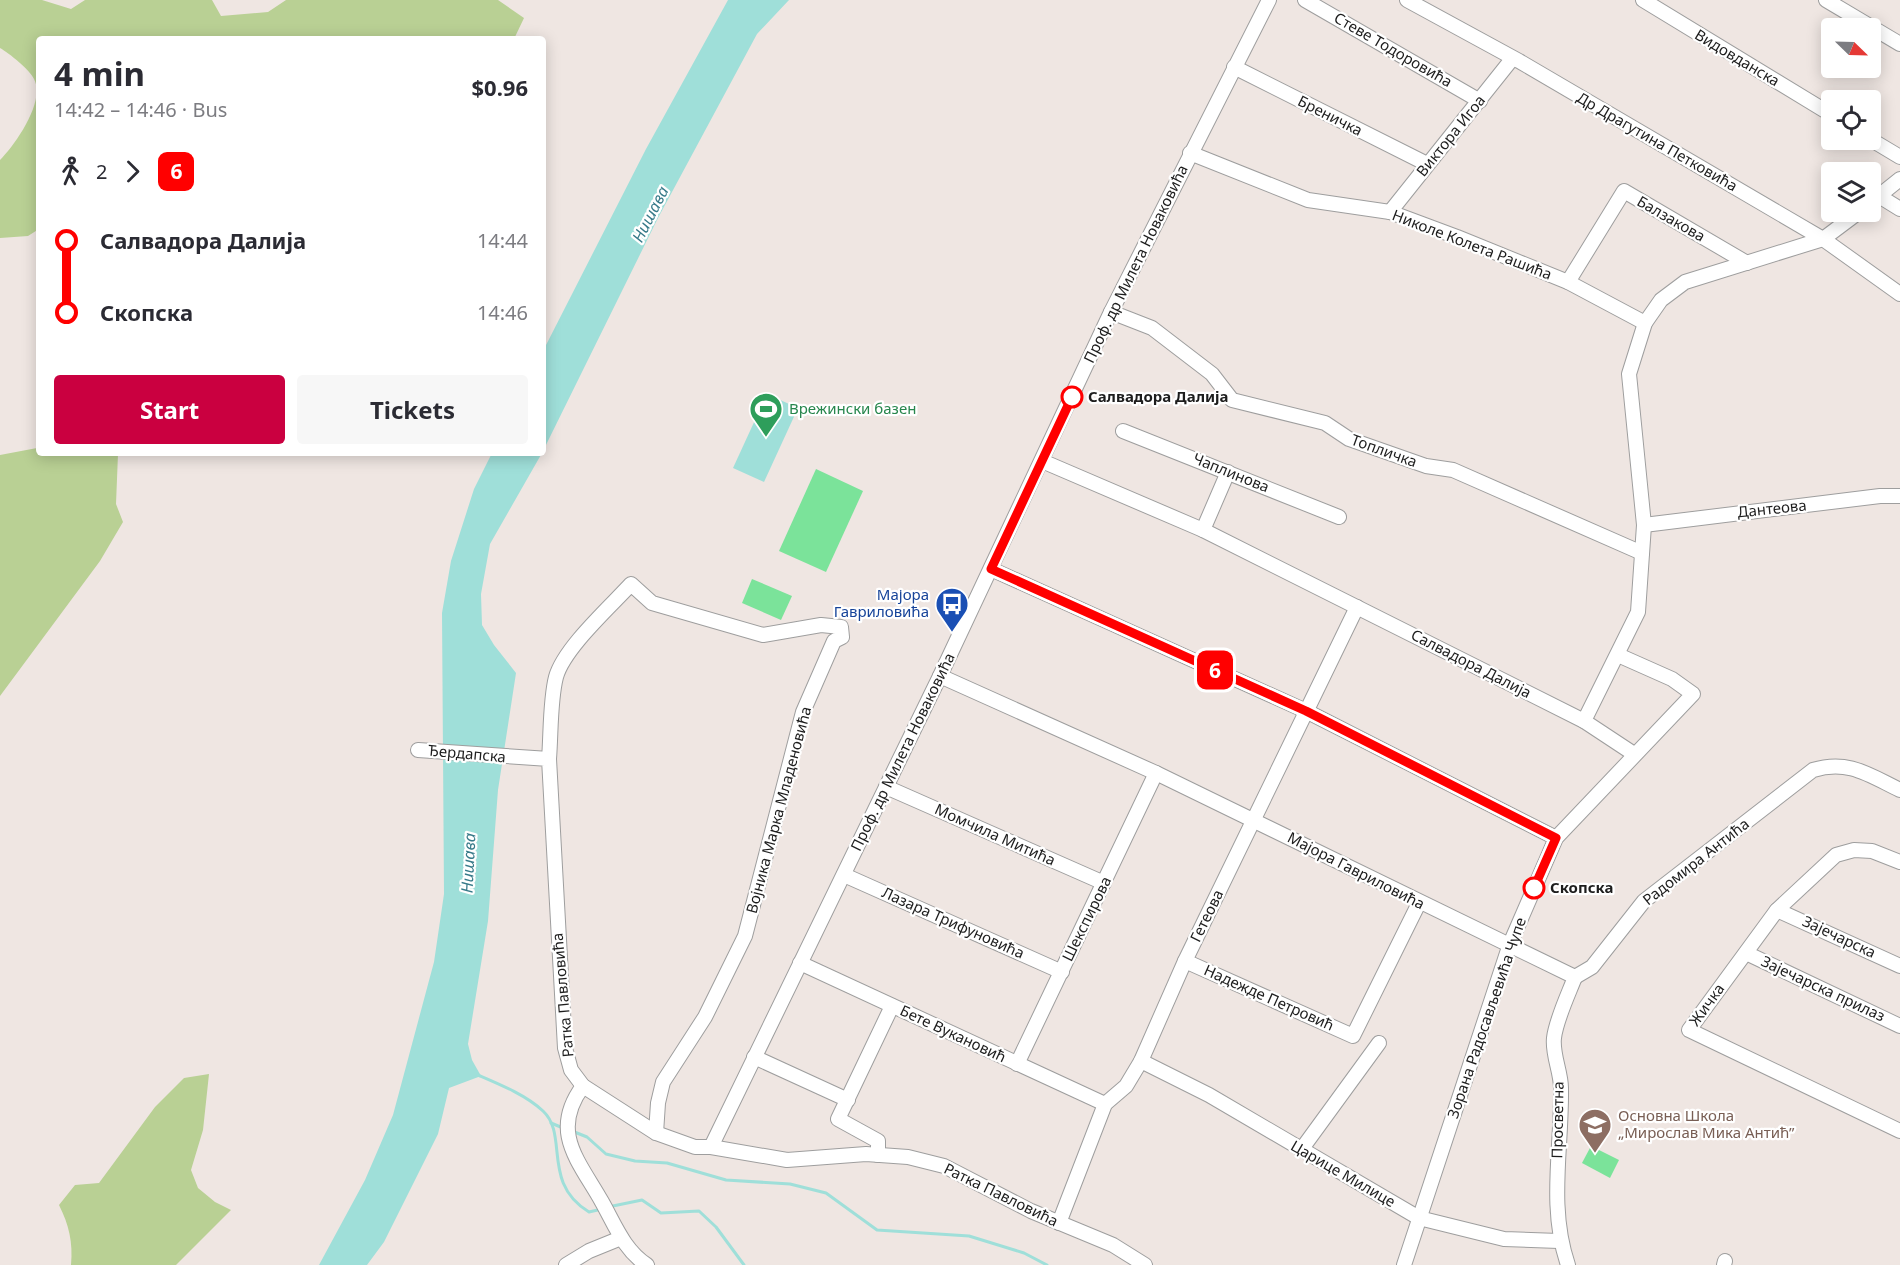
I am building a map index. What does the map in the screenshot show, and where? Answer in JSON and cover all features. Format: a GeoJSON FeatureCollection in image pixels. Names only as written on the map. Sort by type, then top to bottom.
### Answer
{"type":"FeatureCollection","features":[{"type":"Feature","properties":{"kind":"street","name":"Проф. др Милета Новаковића"},"geometry":{"type":"LineString","coordinates":[[711,1147],[940,676],[1111,312],[1269,0]]}},
{"type":"Feature","properties":{"kind":"street","name":"Стеве Тодоровића"},"geometry":{"type":"LineString","coordinates":[[1305,0],[1480,101]]}},
{"type":"Feature","properties":{"kind":"street","name":"Др Драгутина Петковића"},"geometry":{"type":"LineString","coordinates":[[1407,0],[1823,239],[1900,294]]}},
{"type":"Feature","properties":{"kind":"street","name":"Видовданска"},"geometry":{"type":"LineString","coordinates":[[1643,0],[1821,108]]}},
{"type":"Feature","properties":{"kind":"street"},"geometry":{"type":"LineString","coordinates":[[1826,0],[1900,44]]}},
{"type":"Feature","properties":{"kind":"street","name":"Виктора Игоа"},"geometry":{"type":"LineString","coordinates":[[1390,213],[1512,59]]}},
{"type":"Feature","properties":{"kind":"street","name":"Бреничка"},"geometry":{"type":"LineString","coordinates":[[1234,67],[1427,165]]}},
{"type":"Feature","properties":{"kind":"street"},"geometry":{"type":"LineString","coordinates":[[1881,146],[1900,157]]}},
{"type":"Feature","properties":{"kind":"street","name":"Николе Колета Рашића"},"geometry":{"type":"LineString","coordinates":[[1190,153],[1308,200],[1390,213],[1568,282],[1645,323]]}},
{"type":"Feature","properties":{"kind":"street"},"geometry":{"type":"LineString","coordinates":[[1881,194],[1900,179]]}},
{"type":"Feature","properties":{"kind":"street","name":"Балзакова"},"geometry":{"type":"LineString","coordinates":[[1568,282],[1624,191],[1747,263]]}},
{"type":"Feature","properties":{"kind":"street"},"geometry":{"type":"LineString","coordinates":[[1881,201],[1900,209]]}},
{"type":"Feature","properties":{"kind":"street"},"geometry":{"type":"LineString","coordinates":[[1584,721],[1638,612],[1644,525],[1629,374],[1645,323],[1661,300],[1685,282],[1823,239],[1846,222]]}},
{"type":"Feature","properties":{"kind":"street","name":"Топличка"},"geometry":{"type":"LineString","coordinates":[[1111,312],[1152,328],[1212,374],[1232,400],[1325,423],[1349,439],[1426,466],[1453,470],[1642,553]]}},
{"type":"Feature","properties":{"kind":"street","name":"Чаплинова"},"geometry":{"type":"LineString","coordinates":[[1123,430],[1339,517]]}},
{"type":"Feature","properties":{"kind":"street","name":"Салвадора Далија"},"geometry":{"type":"LineString","coordinates":[[1042,461],[1203,530],[1584,721],[1634,754]]}},
{"type":"Feature","properties":{"kind":"street"},"geometry":{"type":"LineString","coordinates":[[1203,530],[1228,472]]}},
{"type":"Feature","properties":{"kind":"street","name":"Дантеова"},"geometry":{"type":"LineString","coordinates":[[1644,525],[1697,517],[1900,496]]}},
{"type":"Feature","properties":{"kind":"street"},"geometry":{"type":"LineString","coordinates":[[991,569],[1306,711],[1556,838]]}},
{"type":"Feature","properties":{"kind":"street","name":"Ратка Павловића"},"geometry":{"type":"LineString","coordinates":[[631,584],[569,652],[555,679],[549,759],[564,1048],[571,1070],[583,1086],[656,1133],[694,1148],[711,1147],[787,1160],[878,1155],[908,1157],[944,1166],[1059,1223],[1113,1245],[1145,1265]]}},
{"type":"Feature","properties":{"kind":"street","name":"Војника Марка Младеновића"},"geometry":{"type":"LineString","coordinates":[[631,584],[652,603],[763,635],[834,625],[841,627],[842,637],[834,641],[803,712],[745,936],[705,1017],[663,1082],[658,1103],[656,1133]]}},
{"type":"Feature","properties":{"kind":"street","name":"Гетеова"},"geometry":{"type":"LineString","coordinates":[[1059,1223],[1105,1104],[1126,1086],[1141,1061],[1185,961],[1357,607]]}},
{"type":"Feature","properties":{"kind":"street","name":"Зорана Радосављевића Чупе"},"geometry":{"type":"LineString","coordinates":[[1404,1265],[1510,944],[1556,838],[1693,694],[1672,679],[1617,656]]}},
{"type":"Feature","properties":{"kind":"street","name":"Мајора Гавриловића"},"geometry":{"type":"LineString","coordinates":[[940,676],[1156,773],[1419,903],[1510,944]]}},
{"type":"Feature","properties":{"kind":"street","name":"Ђердапска"},"geometry":{"type":"LineString","coordinates":[[418,750],[549,759]]}},
{"type":"Feature","properties":{"kind":"street","name":"Радомира Антића"},"geometry":{"type":"LineString","coordinates":[[1575,977],[1592,968],[1644,901],[1813,770],[1830,765],[1844,765],[1900,790]]}},
{"type":"Feature","properties":{"kind":"street","name":"Шекспирова"},"geometry":{"type":"LineString","coordinates":[[1017,1064],[1156,773]]}},
{"type":"Feature","properties":{"kind":"street","name":"Момчила Митића"},"geometry":{"type":"LineString","coordinates":[[886,787],[1104,884]]}},
{"type":"Feature","properties":{"kind":"street","name":"Жичка"},"geometry":{"type":"LineString","coordinates":[[1900,862],[1872,851],[1854,850],[1836,855],[1777,910],[1689,1030],[1900,1131]]}},
{"type":"Feature","properties":{"kind":"street","name":"Лазара Трифуновића"},"geometry":{"type":"LineString","coordinates":[[844,874],[1062,972]]}},
{"type":"Feature","properties":{"kind":"street","name":"Надежде Петровић"},"geometry":{"type":"LineString","coordinates":[[1185,961],[1353,1036],[1419,903]]}},
{"type":"Feature","properties":{"kind":"street","name":"Зајечарска"},"geometry":{"type":"LineString","coordinates":[[1777,910],[1900,966]]}},
{"type":"Feature","properties":{"kind":"street"},"geometry":{"type":"LineString","coordinates":[[1510,944],[1575,977]]}},
{"type":"Feature","properties":{"kind":"street","name":"Зајечарска прилаз"},"geometry":{"type":"LineString","coordinates":[[1746,953],[1900,1026]]}},
{"type":"Feature","properties":{"kind":"street","name":"Бете Вукановић"},"geometry":{"type":"LineString","coordinates":[[800,963],[1105,1104]]}},
{"type":"Feature","properties":{"kind":"street","name":"Просветна"},"geometry":{"type":"LineString","coordinates":[[1568,1265],[1559,1241],[1557,1160],[1561,1086],[1554,1039],[1575,977]]}},
{"type":"Feature","properties":{"kind":"street"},"geometry":{"type":"LineString","coordinates":[[878,1155],[878,1141],[838,1119],[892,1006]]}},
{"type":"Feature","properties":{"kind":"street"},"geometry":{"type":"LineString","coordinates":[[1301,1150],[1380,1042]]}},
{"type":"Feature","properties":{"kind":"street"},"geometry":{"type":"LineString","coordinates":[[754,1057],[848,1100]]}},
{"type":"Feature","properties":{"kind":"street","name":"Царице Милице"},"geometry":{"type":"LineString","coordinates":[[1141,1061],[1209,1095],[1419,1218],[1503,1239],[1559,1241]]}},
{"type":"Feature","properties":{"kind":"street"},"geometry":{"type":"LineString","coordinates":[[583,1086],[569,1108],[568,1130],[578,1166],[605,1207],[621,1238],[647,1265]]}},
{"type":"Feature","properties":{"kind":"street"},"geometry":{"type":"LineString","coordinates":[[566,1265],[590,1251],[621,1238]]}},
{"type":"Feature","properties":{"kind":"green space"},"geometry":{"type":"Polygon","coordinates":[[[0,0],[42,0],[71,9],[85,0],[212,0],[221,16],[268,12],[286,0],[498,0],[524,18],[515,36],[36,36],[36,85],[28,71],[0,48],[0,0]]]}},
{"type":"Feature","properties":{"kind":"green space"},"geometry":{"type":"Polygon","coordinates":[[[36,99],[36,231],[28,236],[0,238],[0,160],[21,134],[36,99]]]}},
{"type":"Feature","properties":{"kind":"green space"},"geometry":{"type":"Polygon","coordinates":[[[36,448],[36,456],[118,456],[116,504],[123,522],[100,561],[0,696],[0,455],[36,448]]]}},
{"type":"Feature","properties":{"kind":"green space"},"geometry":{"type":"Polygon","coordinates":[[[816,469],[863,491],[826,572],[779,551],[816,469]]]}},
{"type":"Feature","properties":{"kind":"green space"},"geometry":{"type":"Polygon","coordinates":[[[752,579],[792,596],[781,620],[742,603],[752,579]]]}},
{"type":"Feature","properties":{"kind":"green space"},"geometry":{"type":"Polygon","coordinates":[[[209,1074],[203,1130],[191,1170],[198,1188],[215,1202],[231,1210],[176,1265],[71,1265],[70,1234],[59,1205],[75,1185],[99,1183],[155,1107],[184,1078],[209,1074]]]}},
{"type":"Feature","properties":{"kind":"green space"},"geometry":{"type":"Polygon","coordinates":[[[1591,1146],[1619,1160],[1610,1178],[1582,1163],[1591,1146]]]}},
{"type":"Feature","properties":{"kind":"water","name":"Нишава"},"geometry":{"type":"Polygon","coordinates":[[[728,0],[789,0],[757,34],[658,218],[546,445],[546,345],[646,149],[728,0]]]}},
{"type":"Feature","properties":{"kind":"water","name":"Врежински базен"},"geometry":{"type":"Polygon","coordinates":[[[767,394],[798,408],[764,482],[733,468],[767,394]]]}},
{"type":"Feature","properties":{"kind":"water","name":"Нишава"},"geometry":{"type":"Polygon","coordinates":[[[490,456],[540,456],[490,544],[481,594],[482,625],[516,673],[498,790],[488,921],[468,1044],[472,1060],[481,1076],[449,1088],[438,1134],[384,1242],[367,1265],[319,1265],[365,1180],[393,1115],[434,962],[444,894],[442,613],[451,561],[474,489],[490,456]]]}},
{"type":"Feature","properties":{"kind":"waterway"},"geometry":{"type":"LineString","coordinates":[[478,1075],[520,1095],[543,1111],[554,1133],[560,1174],[565,1187],[574,1200],[589,1212],[602,1209]]}},
{"type":"Feature","properties":{"kind":"waterway"},"geometry":{"type":"LineString","coordinates":[[551,1123],[563,1128]]}},
{"type":"Feature","properties":{"kind":"waterway"},"geometry":{"type":"LineString","coordinates":[[572,1131],[587,1137],[606,1154],[635,1161],[667,1163],[726,1180],[790,1184],[826,1193],[877,1230],[969,1236],[1024,1253],[1047,1265]]}},
{"type":"Feature","properties":{"kind":"waterway"},"geometry":{"type":"LineString","coordinates":[[608,1207],[642,1200],[661,1213],[699,1211],[716,1227],[744,1265]]}},
{"type":"Feature","properties":{"kind":"bus line","name":"6"},"geometry":{"type":"LineString","coordinates":[[1072,397],[991,569],[1306,711],[1556,838],[1534,888]]}},
{"type":"Feature","properties":{"kind":"place","name":"Салвадора Далија"},"geometry":{"type":"Point","coordinates":[1072,397]}},
{"type":"Feature","properties":{"kind":"place","name":"Врежински базен"},"geometry":{"type":"Point","coordinates":[766,438]}},
{"type":"Feature","properties":{"kind":"place","name":"Мајора Гавриловића"},"geometry":{"type":"Point","coordinates":[952,633]}},
{"type":"Feature","properties":{"kind":"place","name":"Скопска"},"geometry":{"type":"Point","coordinates":[1534,888]}},
{"type":"Feature","properties":{"kind":"place","name":"Основна Школа „Мирослав Мика Антић”"},"geometry":{"type":"Point","coordinates":[1595,1154]}}]}
